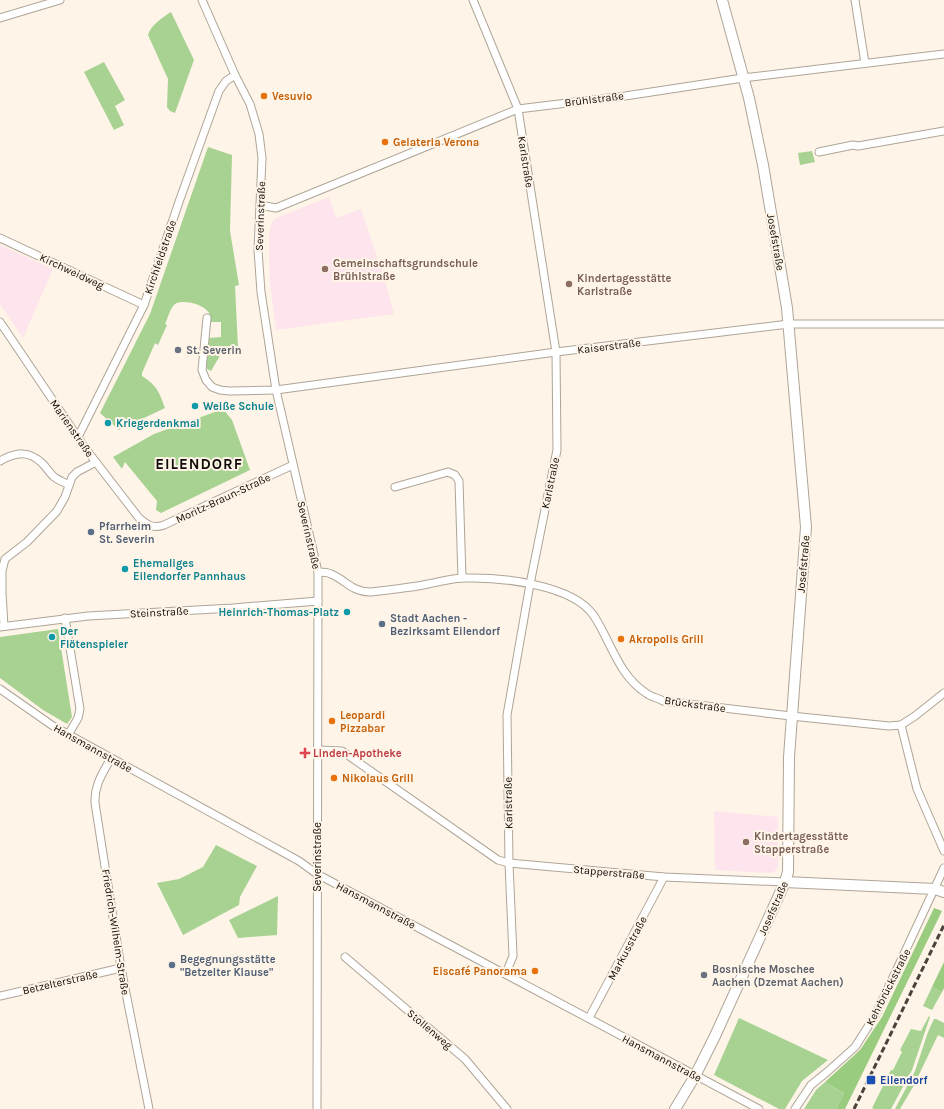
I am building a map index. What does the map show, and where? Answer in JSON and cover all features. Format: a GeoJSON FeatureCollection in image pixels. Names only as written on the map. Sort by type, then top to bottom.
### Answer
{"type":"FeatureCollection","features":[{"type":"Feature","properties":{"kind":"street"},"geometry":{"type":"LineString","coordinates":[[0,18],[60,0]]}},
{"type":"Feature","properties":{"kind":"street","name":"Severinstraße"},"geometry":{"type":"LineString","coordinates":[[202,0],[235,75],[250,104],[259,134],[262,158],[258,250],[261,292],[276,390],[318,572],[317,1109]]}},
{"type":"Feature","properties":{"kind":"street","name":"Karlstraße"},"geometry":{"type":"LineString","coordinates":[[473,0],[518,109],[556,352],[557,450],[530,584],[507,715],[509,863],[513,956],[506,973]]}},
{"type":"Feature","properties":{"kind":"street","name":"Josefstraße"},"geometry":{"type":"LineString","coordinates":[[675,1109],[695,1076],[715,1036],[785,882],[788,872],[789,757],[791,716],[806,527],[789,324],[762,166],[743,78],[722,0]]}},
{"type":"Feature","properties":{"kind":"street"},"geometry":{"type":"LineString","coordinates":[[855,0],[865,63]]}},
{"type":"Feature","properties":{"kind":"street","name":"Brühlstraße"},"geometry":{"type":"LineString","coordinates":[[260,206],[276,208],[518,109],[625,96],[743,78],[944,54]]}},
{"type":"Feature","properties":{"kind":"street","name":"Kirchfeldstraße"},"geometry":{"type":"LineString","coordinates":[[78,437],[144,304],[219,91],[226,81],[235,75]]}},
{"type":"Feature","properties":{"kind":"street"},"geometry":{"type":"LineString","coordinates":[[819,152],[944,131]]}},
{"type":"Feature","properties":{"kind":"street","name":"Kirchweidweg"},"geometry":{"type":"LineString","coordinates":[[0,238],[144,304]]}},
{"type":"Feature","properties":{"kind":"street","name":"Kaiserstraße"},"geometry":{"type":"LineString","coordinates":[[207,318],[202,370],[206,380],[212,387],[229,391],[276,390],[556,352],[789,324],[944,324]]}},
{"type":"Feature","properties":{"kind":"street","name":"Marienstraße"},"geometry":{"type":"LineString","coordinates":[[0,322],[96,462],[139,518],[145,524],[152,527]]}},
{"type":"Feature","properties":{"kind":"street"},"geometry":{"type":"LineString","coordinates":[[0,461],[7,457],[23,453],[35,456],[53,476],[69,485]]}},
{"type":"Feature","properties":{"kind":"street"},"geometry":{"type":"LineString","coordinates":[[2,626],[3,564],[5,559],[45,525],[58,511],[72,477],[77,472],[96,462]]}},
{"type":"Feature","properties":{"kind":"street","name":"Moritz-Braun-Straße"},"geometry":{"type":"LineString","coordinates":[[152,527],[164,526],[293,465]]}},
{"type":"Feature","properties":{"kind":"street"},"geometry":{"type":"LineString","coordinates":[[395,486],[448,472],[455,474],[459,481],[462,578]]}},
{"type":"Feature","properties":{"kind":"street","name":"Brückstraße"},"geometry":{"type":"LineString","coordinates":[[318,572],[328,573],[362,592],[462,578],[491,578],[553,589],[571,596],[584,604],[594,616],[624,671],[634,684],[647,694],[663,701],[889,726],[901,725]]}},
{"type":"Feature","properties":{"kind":"street","name":"Steinstraße"},"geometry":{"type":"LineString","coordinates":[[2,626],[65,618],[318,602]]}},
{"type":"Feature","properties":{"kind":"street"},"geometry":{"type":"LineString","coordinates":[[65,618],[80,709],[78,718],[68,735]]}},
{"type":"Feature","properties":{"kind":"street","name":"Hansmannstraße"},"geometry":{"type":"LineString","coordinates":[[0,689],[39,718],[68,735],[299,861],[317,874],[506,973],[695,1076],[759,1109]]}},
{"type":"Feature","properties":{"kind":"street"},"geometry":{"type":"LineString","coordinates":[[944,693],[901,725],[918,789],[944,851]]}},
{"type":"Feature","properties":{"kind":"street","name":"Stapperstraße"},"geometry":{"type":"LineString","coordinates":[[318,750],[342,751],[498,860],[509,863],[664,877],[941,891]]}},
{"type":"Feature","properties":{"kind":"street","name":"Friedrich-Wilhelm-Straße"},"geometry":{"type":"LineString","coordinates":[[111,758],[98,782],[94,793],[95,803],[121,968],[149,1109]]}},
{"type":"Feature","properties":{"kind":"street"},"geometry":{"type":"LineString","coordinates":[[941,891],[944,868]]}},
{"type":"Feature","properties":{"kind":"street","name":"Markusstraße"},"geometry":{"type":"LineString","coordinates":[[589,1018],[664,877]]}},
{"type":"Feature","properties":{"kind":"street","name":"Kehrbrückstraße"},"geometry":{"type":"LineString","coordinates":[[795,1109],[811,1085],[854,1048],[876,1014],[941,891]]}},
{"type":"Feature","properties":{"kind":"street","name":"Stollenweg"},"geometry":{"type":"LineString","coordinates":[[345,957],[466,1060],[507,1109]]}},
{"type":"Feature","properties":{"kind":"street","name":"Betzelterstraße"},"geometry":{"type":"LineString","coordinates":[[0,996],[121,968]]}},
{"type":"Feature","properties":{"kind":"shaded area","name":"Gemeinschaftsgrundschule Brühlstraße"},"geometry":{"type":"Polygon","coordinates":[[[329,197],[336,218],[361,209],[385,281],[394,314],[276,330],[270,284],[269,232],[272,222],[276,218],[329,197]]]}},
{"type":"Feature","properties":{"kind":"shaded area"},"geometry":{"type":"Polygon","coordinates":[[[0,245],[53,269],[23,338],[0,304],[0,245]]]}},
{"type":"Feature","properties":{"kind":"shaded area","name":"Kindertagesstätte Stapperstraße"},"geometry":{"type":"Polygon","coordinates":[[[714,811],[778,817],[778,867],[775,871],[771,873],[715,870],[714,811]]]}},
{"type":"Feature","properties":{"kind":"green space"},"geometry":{"type":"Polygon","coordinates":[[[171,12],[194,60],[175,113],[170,111],[167,107],[168,79],[148,35],[154,25],[171,12]]]}},
{"type":"Feature","properties":{"kind":"green space"},"geometry":{"type":"Polygon","coordinates":[[[104,62],[125,100],[115,106],[124,125],[114,130],[84,72],[104,62]]]}},
{"type":"Feature","properties":{"kind":"green space"},"geometry":{"type":"Polygon","coordinates":[[[208,147],[232,155],[230,231],[239,285],[235,286],[238,347],[225,347],[211,371],[207,369],[206,355],[209,338],[221,337],[221,322],[211,322],[209,313],[203,307],[193,303],[183,302],[175,304],[169,313],[165,324],[167,325],[158,345],[155,343],[142,373],[142,376],[157,389],[165,408],[119,430],[100,413],[150,314],[208,147]]]}},
{"type":"Feature","properties":{"kind":"green space"},"geometry":{"type":"Polygon","coordinates":[[[812,151],[815,162],[800,165],[798,153],[812,151]]]}},
{"type":"Feature","properties":{"kind":"green space"},"geometry":{"type":"Polygon","coordinates":[[[223,409],[232,420],[250,470],[161,513],[156,510],[157,501],[125,462],[122,469],[113,457],[154,434],[223,409]]]}},
{"type":"Feature","properties":{"kind":"green space"},"geometry":{"type":"Polygon","coordinates":[[[58,629],[72,717],[67,724],[43,710],[0,678],[0,637],[58,629]]]}},
{"type":"Feature","properties":{"kind":"green space"},"geometry":{"type":"Polygon","coordinates":[[[216,845],[257,866],[240,897],[239,905],[183,935],[157,883],[179,879],[203,867],[216,845]]]}},
{"type":"Feature","properties":{"kind":"green space"},"geometry":{"type":"Polygon","coordinates":[[[278,896],[277,935],[238,938],[229,920],[278,896]]]}},
{"type":"Feature","properties":{"kind":"green space"},"geometry":{"type":"Polygon","coordinates":[[[934,908],[942,911],[845,1109],[836,1109],[844,1093],[825,1082],[860,1050],[882,1017],[934,908]]]}},
{"type":"Feature","properties":{"kind":"green space"},"geometry":{"type":"Polygon","coordinates":[[[944,962],[944,988],[942,992],[932,987],[944,962]]]}},
{"type":"Feature","properties":{"kind":"green space"},"geometry":{"type":"Polygon","coordinates":[[[932,987],[942,992],[932,1010],[923,1006],[932,987]]]}},
{"type":"Feature","properties":{"kind":"green space"},"geometry":{"type":"Polygon","coordinates":[[[929,1016],[930,1017],[912,1070],[891,1109],[872,1108],[902,1052],[900,1050],[911,1029],[921,1031],[929,1016]]]}},
{"type":"Feature","properties":{"kind":"green space"},"geometry":{"type":"Polygon","coordinates":[[[739,1018],[828,1060],[802,1081],[785,1109],[779,1109],[714,1075],[739,1018]]]}},
{"type":"Feature","properties":{"kind":"green space"},"geometry":{"type":"Polygon","coordinates":[[[934,1019],[944,1023],[944,1038],[938,1035],[913,1087],[900,1109],[895,1109],[915,1071],[934,1019]]]}},
{"type":"Feature","properties":{"kind":"green space"},"geometry":{"type":"Polygon","coordinates":[[[825,1082],[844,1093],[836,1109],[804,1109],[816,1090],[825,1082]]]}},
{"type":"Feature","properties":{"kind":"railway"},"geometry":{"type":"LineString","coordinates":[[854,1109],[944,925]]}},
{"type":"Feature","properties":{"kind":"place","name":"Vesuvio"},"geometry":{"type":"Point","coordinates":[264,96]}},
{"type":"Feature","properties":{"kind":"place","name":"Gelateria Verona"},"geometry":{"type":"Point","coordinates":[385,142]}},
{"type":"Feature","properties":{"kind":"place","name":"Gemeinschaftsgrundschule Brühlstraße"},"geometry":{"type":"Point","coordinates":[325,269]}},
{"type":"Feature","properties":{"kind":"place","name":"Kindertagesstätte Karlstraße"},"geometry":{"type":"Point","coordinates":[569,284]}},
{"type":"Feature","properties":{"kind":"place","name":"St. Severin"},"geometry":{"type":"Point","coordinates":[178,350]}},
{"type":"Feature","properties":{"kind":"place","name":"Weiße Schule"},"geometry":{"type":"Point","coordinates":[195,406]}},
{"type":"Feature","properties":{"kind":"place","name":"Kriegerdenkmal"},"geometry":{"type":"Point","coordinates":[108,423]}},
{"type":"Feature","properties":{"kind":"place","name":"Pfarrheim St. Severin"},"geometry":{"type":"Point","coordinates":[91,532]}},
{"type":"Feature","properties":{"kind":"place","name":"Ehemaliges Eilendorfer Pannhaus"},"geometry":{"type":"Point","coordinates":[125,569]}},
{"type":"Feature","properties":{"kind":"place","name":"Heinrich-Thomas-Platz"},"geometry":{"type":"Point","coordinates":[347,612]}},
{"type":"Feature","properties":{"kind":"place","name":"Stadt Aachen - Bezirksamt Eilendorf"},"geometry":{"type":"Point","coordinates":[382,624]}},
{"type":"Feature","properties":{"kind":"place","name":"Der Flötenspieler"},"geometry":{"type":"Point","coordinates":[52,637]}},
{"type":"Feature","properties":{"kind":"place","name":"Akropolis Grill"},"geometry":{"type":"Point","coordinates":[621,639]}},
{"type":"Feature","properties":{"kind":"place","name":"Leopardi Pizzabar"},"geometry":{"type":"Point","coordinates":[332,721]}},
{"type":"Feature","properties":{"kind":"place","name":"Linden-Apotheke"},"geometry":{"type":"Point","coordinates":[305,753]}},
{"type":"Feature","properties":{"kind":"place","name":"Nikolaus Grill"},"geometry":{"type":"Point","coordinates":[334,778]}},
{"type":"Feature","properties":{"kind":"place","name":"Kindertagesstätte Stapperstraße"},"geometry":{"type":"Point","coordinates":[746,842]}},
{"type":"Feature","properties":{"kind":"place","name":"Begegnungsstätte \"Betzelter Klause\""},"geometry":{"type":"Point","coordinates":[172,965]}},
{"type":"Feature","properties":{"kind":"place","name":"Eiscafé Panorama"},"geometry":{"type":"Point","coordinates":[535,971]}},
{"type":"Feature","properties":{"kind":"place","name":"Bosnische Moschee Aachen (Dzemat Aachen)"},"geometry":{"type":"Point","coordinates":[704,975]}},
{"type":"Feature","properties":{"kind":"place","name":"Eilendorf"},"geometry":{"type":"Point","coordinates":[871,1080]}},
{"type":"Feature","properties":{"kind":"district","name":"EILENDORF"},"geometry":{"type":"Point","coordinates":[199,464]}}]}
